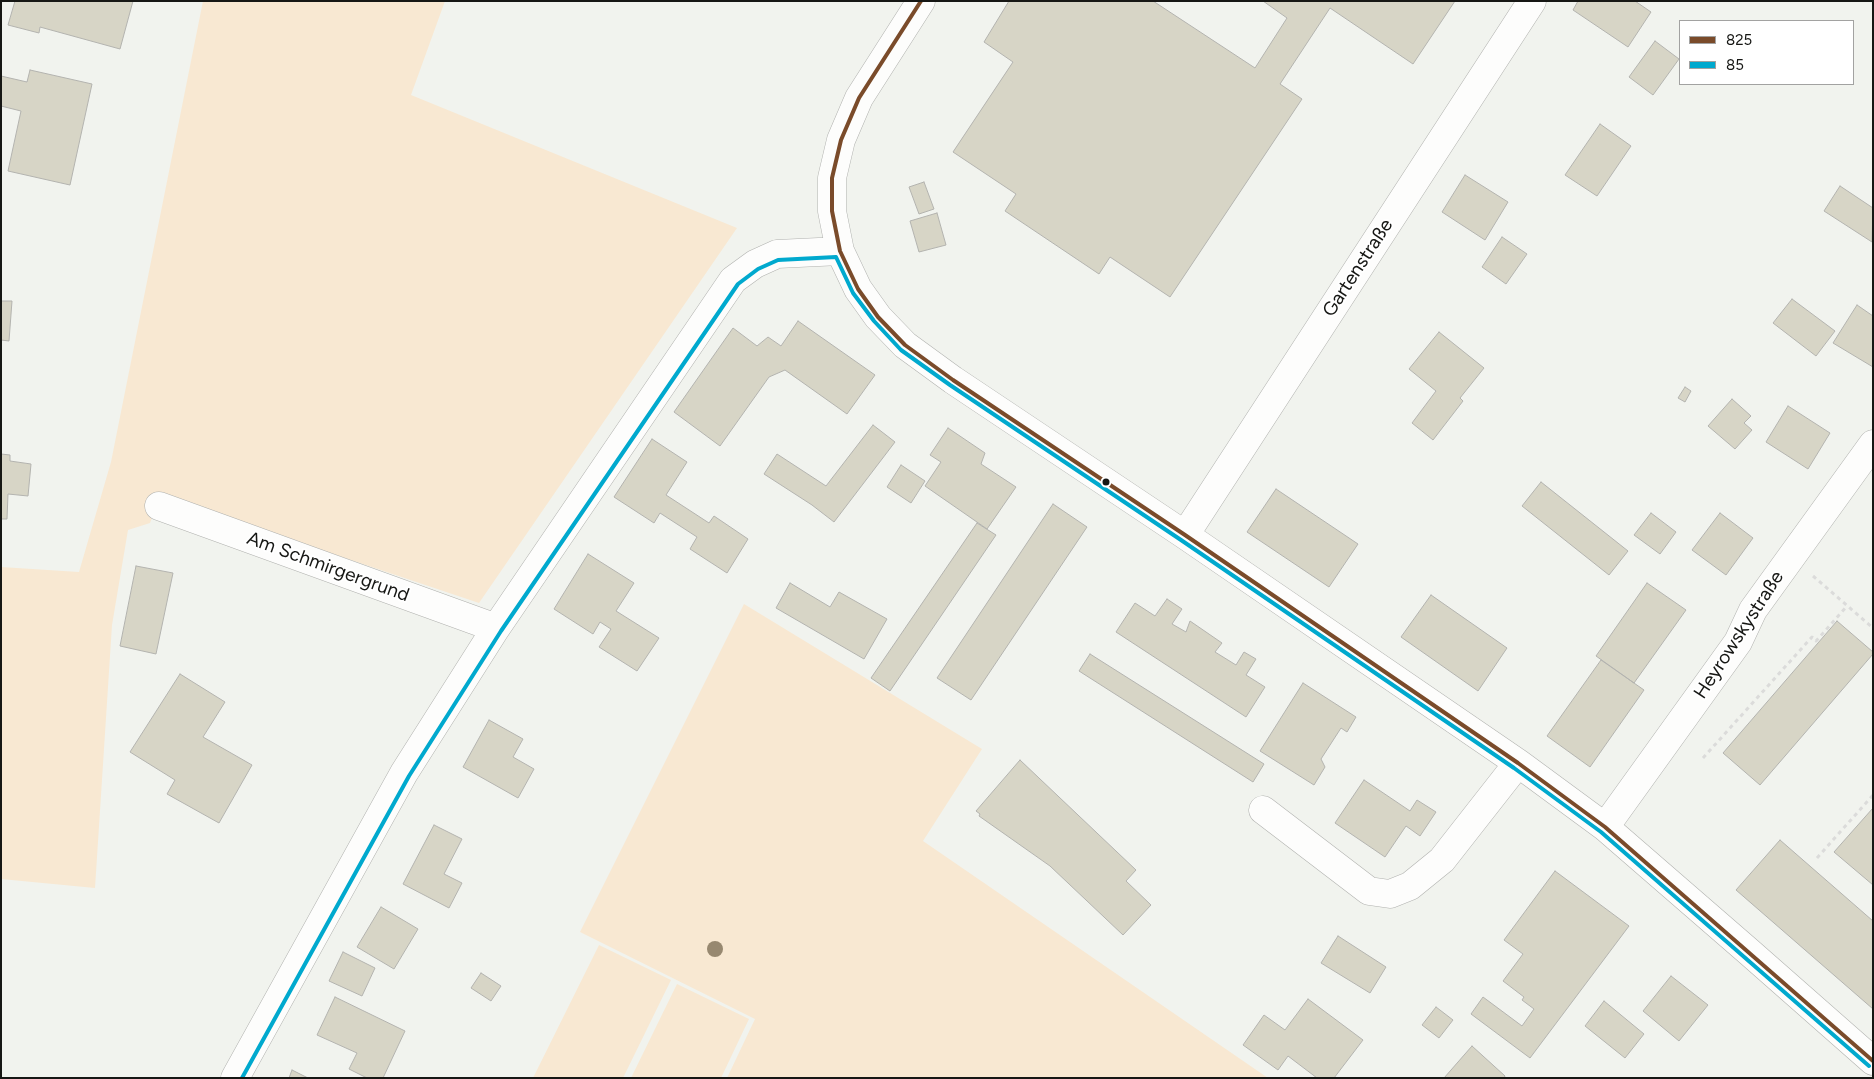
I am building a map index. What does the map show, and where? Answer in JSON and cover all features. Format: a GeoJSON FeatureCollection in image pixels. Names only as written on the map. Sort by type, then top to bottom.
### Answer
{"type":"FeatureCollection","features":[{"type":"Feature","properties":{"kind":"street"},"geometry":{"type":"LineString","coordinates":[[920,1],[859,98],[841,140],[832,178],[832,210],[840,251],[858,289],[878,317],[905,345],[953,380],[1185,535],[1518,763],[1605,827],[1873,1061]]}},
{"type":"Feature","properties":{"kind":"street","name":"Gartenstraße"},"geometry":{"type":"LineString","coordinates":[[1185,535],[1532,1]]}},
{"type":"Feature","properties":{"kind":"street"},"geometry":{"type":"LineString","coordinates":[[235,1078],[404,773],[496,628],[733,280],[755,264],[777,254],[840,251]]}},
{"type":"Feature","properties":{"kind":"street","name":"Heyrowskystraße"},"geometry":{"type":"LineString","coordinates":[[1605,827],[1738,642],[1752,610],[1873,444]]}},
{"type":"Feature","properties":{"kind":"street","name":"Am Schmirgergrund"},"geometry":{"type":"LineString","coordinates":[[159,506],[496,628]]}},
{"type":"Feature","properties":{"kind":"street"},"geometry":{"type":"LineString","coordinates":[[1263,810],[1369,891],[1390,894],[1410,886],[1442,860],[1518,763]]}},
{"type":"Feature","properties":{"kind":"path"},"geometry":{"type":"LineString","coordinates":[[1790,557],[1873,628]]}},
{"type":"Feature","properties":{"kind":"path"},"geometry":{"type":"LineString","coordinates":[[1702,758],[1812,637],[1816,641],[1847,606]]}},
{"type":"Feature","properties":{"kind":"path"},"geometry":{"type":"LineString","coordinates":[[1817,858],[1873,795]]}},
{"type":"Feature","properties":{"kind":"shaded area"},"geometry":{"type":"Polygon","coordinates":[[[203,1],[445,1],[411,95],[737,228],[479,603],[160,496],[150,523],[128,530],[112,625],[95,888],[1,879],[1,567],[79,572],[111,462],[203,1]]]}},
{"type":"Feature","properties":{"kind":"shaded area"},"geometry":{"type":"Polygon","coordinates":[[[744,604],[982,749],[923,841],[1268,1078],[727,1078],[755,1019],[580,932],[744,604]]]}},
{"type":"Feature","properties":{"kind":"shaded area"},"geometry":{"type":"Polygon","coordinates":[[[599,945],[671,980],[623,1078],[533,1078],[599,945]]]}},
{"type":"Feature","properties":{"kind":"shaded area"},"geometry":{"type":"Polygon","coordinates":[[[677,984],[749,1019],[721,1078],[631,1078],[677,984]]]}},
{"type":"Feature","properties":{"kind":"building"},"geometry":{"type":"Polygon","coordinates":[[[15,1],[133,1],[120,49],[40,27],[39,33],[8,25],[15,1]]]}},
{"type":"Feature","properties":{"kind":"building"},"geometry":{"type":"Polygon","coordinates":[[[1009,1],[1153,1],[1255,68],[1287,18],[1263,1],[1455,1],[1413,64],[1330,8],[1280,84],[1302,99],[1170,297],[1110,257],[1099,274],[1005,211],[1016,194],[953,152],[1013,62],[984,42],[1009,1]]]}},
{"type":"Feature","properties":{"kind":"building"},"geometry":{"type":"Polygon","coordinates":[[[1578,1],[1635,1],[1651,12],[1628,47],[1573,10],[1578,1]]]}},
{"type":"Feature","properties":{"kind":"building"},"geometry":{"type":"Polygon","coordinates":[[[1655,41],[1679,59],[1653,95],[1629,77],[1655,41]]]}},
{"type":"Feature","properties":{"kind":"building"},"geometry":{"type":"Polygon","coordinates":[[[30,70],[92,84],[70,185],[8,171],[21,111],[1,106],[1,76],[27,82],[30,70]]]}},
{"type":"Feature","properties":{"kind":"building"},"geometry":{"type":"Polygon","coordinates":[[[1600,124],[1631,146],[1597,196],[1565,175],[1600,124]]]}},
{"type":"Feature","properties":{"kind":"building"},"geometry":{"type":"Polygon","coordinates":[[[1465,175],[1508,202],[1485,240],[1442,212],[1465,175]]]}},
{"type":"Feature","properties":{"kind":"building"},"geometry":{"type":"Polygon","coordinates":[[[924,182],[934,209],[919,214],[909,187],[924,182]]]}},
{"type":"Feature","properties":{"kind":"building"},"geometry":{"type":"Polygon","coordinates":[[[1840,186],[1873,208],[1872,242],[1824,211],[1840,186]]]}},
{"type":"Feature","properties":{"kind":"building"},"geometry":{"type":"Polygon","coordinates":[[[937,213],[946,245],[919,252],[910,221],[937,213]]]}},
{"type":"Feature","properties":{"kind":"building"},"geometry":{"type":"Polygon","coordinates":[[[1502,237],[1527,254],[1506,284],[1482,267],[1502,237]]]}},
{"type":"Feature","properties":{"kind":"building"},"geometry":{"type":"Polygon","coordinates":[[[1792,299],[1835,331],[1816,356],[1773,323],[1792,299]]]}},
{"type":"Feature","properties":{"kind":"building"},"geometry":{"type":"Polygon","coordinates":[[[1,301],[12,301],[9,341],[1,340],[1,301]]]}},
{"type":"Feature","properties":{"kind":"building"},"geometry":{"type":"Polygon","coordinates":[[[1857,305],[1873,316],[1873,367],[1833,343],[1857,305]]]}},
{"type":"Feature","properties":{"kind":"building"},"geometry":{"type":"Polygon","coordinates":[[[798,321],[875,375],[847,414],[785,370],[769,377],[720,446],[674,412],[733,328],[757,346],[768,337],[781,346],[798,321]]]}},
{"type":"Feature","properties":{"kind":"building"},"geometry":{"type":"Polygon","coordinates":[[[1439,332],[1484,368],[1460,398],[1463,401],[1433,440],[1412,423],[1436,391],[1409,369],[1439,332]]]}},
{"type":"Feature","properties":{"kind":"building"},"geometry":{"type":"Polygon","coordinates":[[[1685,387],[1691,391],[1685,402],[1678,398],[1685,387]]]}},
{"type":"Feature","properties":{"kind":"building"},"geometry":{"type":"Polygon","coordinates":[[[1732,399],[1751,416],[1744,423],[1752,430],[1735,449],[1708,426],[1732,399]]]}},
{"type":"Feature","properties":{"kind":"building"},"geometry":{"type":"Polygon","coordinates":[[[1788,406],[1830,433],[1808,469],[1766,442],[1788,406]]]}},
{"type":"Feature","properties":{"kind":"building"},"geometry":{"type":"Polygon","coordinates":[[[873,425],[895,442],[834,522],[812,505],[764,474],[777,454],[826,486],[873,425]]]}},
{"type":"Feature","properties":{"kind":"building"},"geometry":{"type":"Polygon","coordinates":[[[948,428],[985,453],[981,464],[1016,487],[987,529],[925,486],[941,462],[930,455],[948,428]]]}},
{"type":"Feature","properties":{"kind":"building"},"geometry":{"type":"Polygon","coordinates":[[[652,439],[687,462],[666,495],[709,523],[714,516],[748,539],[727,573],[690,549],[697,537],[660,513],[654,523],[614,497],[652,439]]]}},
{"type":"Feature","properties":{"kind":"building"},"geometry":{"type":"Polygon","coordinates":[[[1,454],[10,455],[10,461],[31,464],[28,496],[8,494],[7,519],[1,519],[1,454]]]}},
{"type":"Feature","properties":{"kind":"building"},"geometry":{"type":"Polygon","coordinates":[[[901,465],[925,481],[911,503],[887,487],[901,465]]]}},
{"type":"Feature","properties":{"kind":"building"},"geometry":{"type":"Polygon","coordinates":[[[1541,482],[1628,551],[1609,575],[1522,506],[1541,482]]]}},
{"type":"Feature","properties":{"kind":"building"},"geometry":{"type":"Polygon","coordinates":[[[1276,489],[1358,544],[1329,587],[1247,532],[1276,489]]]}},
{"type":"Feature","properties":{"kind":"building"},"geometry":{"type":"Polygon","coordinates":[[[1053,504],[1087,527],[971,700],[937,678],[1053,504]]]}},
{"type":"Feature","properties":{"kind":"building"},"geometry":{"type":"Polygon","coordinates":[[[1651,513],[1676,532],[1660,554],[1634,535],[1651,513]]]}},
{"type":"Feature","properties":{"kind":"building"},"geometry":{"type":"Polygon","coordinates":[[[1720,513],[1753,538],[1726,575],[1692,550],[1720,513]]]}},
{"type":"Feature","properties":{"kind":"building"},"geometry":{"type":"Polygon","coordinates":[[[977,523],[996,535],[890,691],[871,678],[977,523]]]}},
{"type":"Feature","properties":{"kind":"building"},"geometry":{"type":"Polygon","coordinates":[[[588,554],[634,583],[616,611],[659,638],[637,671],[599,647],[611,629],[600,622],[593,634],[554,609],[588,554]]]}},
{"type":"Feature","properties":{"kind":"building"},"geometry":{"type":"Polygon","coordinates":[[[136,566],[173,573],[156,654],[120,646],[136,566]]]}},
{"type":"Feature","properties":{"kind":"building"},"geometry":{"type":"Polygon","coordinates":[[[790,583],[830,607],[839,592],[887,619],[864,659],[776,608],[790,583]]]}},
{"type":"Feature","properties":{"kind":"building"},"geometry":{"type":"Polygon","coordinates":[[[1647,583],[1686,610],[1634,683],[1596,656],[1647,583]]]}},
{"type":"Feature","properties":{"kind":"building"},"geometry":{"type":"Polygon","coordinates":[[[1431,595],[1507,648],[1478,691],[1401,637],[1431,595]]]}},
{"type":"Feature","properties":{"kind":"building"},"geometry":{"type":"Polygon","coordinates":[[[1167,599],[1182,609],[1172,624],[1186,632],[1190,621],[1222,643],[1215,652],[1236,665],[1244,652],[1256,659],[1246,675],[1265,687],[1246,717],[1116,632],[1135,603],[1155,616],[1167,599]]]}},
{"type":"Feature","properties":{"kind":"building"},"geometry":{"type":"Polygon","coordinates":[[[1837,621],[1873,654],[1760,785],[1723,753],[1837,621]]]}},
{"type":"Feature","properties":{"kind":"building"},"geometry":{"type":"Polygon","coordinates":[[[1090,654],[1264,764],[1253,782],[1079,671],[1090,654]]]}},
{"type":"Feature","properties":{"kind":"building"},"geometry":{"type":"Polygon","coordinates":[[[1601,660],[1644,690],[1590,767],[1547,736],[1601,660]]]}},
{"type":"Feature","properties":{"kind":"building"},"geometry":{"type":"Polygon","coordinates":[[[180,674],[225,702],[203,737],[252,765],[219,823],[167,794],[175,780],[130,752],[180,674]]]}},
{"type":"Feature","properties":{"kind":"building"},"geometry":{"type":"Polygon","coordinates":[[[1303,683],[1356,717],[1347,732],[1341,728],[1321,759],[1325,767],[1314,785],[1260,751],[1303,683]]]}},
{"type":"Feature","properties":{"kind":"building"},"geometry":{"type":"Polygon","coordinates":[[[489,720],[523,739],[513,757],[534,769],[518,798],[463,767],[489,720]]]}},
{"type":"Feature","properties":{"kind":"building"},"geometry":{"type":"Polygon","coordinates":[[[1020,760],[1136,870],[1126,881],[1151,905],[1123,935],[1050,866],[979,816],[980,814],[976,811],[1020,760]]]}},
{"type":"Feature","properties":{"kind":"building"},"geometry":{"type":"Polygon","coordinates":[[[1364,780],[1410,811],[1417,800],[1436,812],[1420,836],[1406,826],[1385,857],[1335,823],[1364,780]]]}},
{"type":"Feature","properties":{"kind":"building"},"geometry":{"type":"Polygon","coordinates":[[[1873,808],[1873,885],[1834,852],[1873,808]]]}},
{"type":"Feature","properties":{"kind":"building"},"geometry":{"type":"Polygon","coordinates":[[[434,825],[462,839],[444,874],[462,883],[449,908],[403,884],[434,825]]]}},
{"type":"Feature","properties":{"kind":"building"},"geometry":{"type":"Polygon","coordinates":[[[1780,840],[1873,921],[1873,1009],[1736,890],[1780,840]]]}},
{"type":"Feature","properties":{"kind":"building"},"geometry":{"type":"Polygon","coordinates":[[[1555,871],[1629,926],[1530,1058],[1471,1014],[1483,997],[1522,1026],[1534,1009],[1522,1000],[1524,997],[1503,981],[1523,954],[1504,940],[1555,871]]]}},
{"type":"Feature","properties":{"kind":"building"},"geometry":{"type":"Polygon","coordinates":[[[381,907],[418,929],[394,969],[357,947],[381,907]]]}},
{"type":"Feature","properties":{"kind":"building"},"geometry":{"type":"Polygon","coordinates":[[[1338,936],[1386,967],[1370,993],[1321,963],[1338,936]]]}},
{"type":"Feature","properties":{"kind":"building"},"geometry":{"type":"Polygon","coordinates":[[[343,952],[375,968],[362,996],[329,981],[343,952]]]}},
{"type":"Feature","properties":{"kind":"building"},"geometry":{"type":"Polygon","coordinates":[[[481,973],[501,986],[491,1001],[471,988],[481,973]]]}},
{"type":"Feature","properties":{"kind":"building"},"geometry":{"type":"Polygon","coordinates":[[[1671,976],[1708,1005],[1679,1041],[1643,1011],[1671,976]]]}},
{"type":"Feature","properties":{"kind":"building"},"geometry":{"type":"Polygon","coordinates":[[[335,997],[405,1031],[383,1078],[367,1078],[349,1069],[357,1053],[317,1035],[335,997]]]}},
{"type":"Feature","properties":{"kind":"building"},"geometry":{"type":"Polygon","coordinates":[[[1308,999],[1363,1040],[1334,1078],[1317,1078],[1288,1056],[1278,1070],[1243,1045],[1264,1015],[1285,1030],[1308,999]]]}},
{"type":"Feature","properties":{"kind":"building"},"geometry":{"type":"Polygon","coordinates":[[[1604,1001],[1644,1034],[1625,1058],[1585,1026],[1604,1001]]]}},
{"type":"Feature","properties":{"kind":"building"},"geometry":{"type":"Polygon","coordinates":[[[1436,1007],[1453,1020],[1439,1038],[1422,1025],[1436,1007]]]}},
{"type":"Feature","properties":{"kind":"building"},"geometry":{"type":"Polygon","coordinates":[[[1472,1046],[1505,1076],[1504,1078],[1444,1078],[1472,1046]]]}},
{"type":"Feature","properties":{"kind":"building"},"geometry":{"type":"Polygon","coordinates":[[[292,1070],[308,1078],[289,1078],[292,1070]]]}},
{"type":"Feature","properties":{"kind":"transit line","name":"825"},"geometry":{"type":"LineString","coordinates":[[921,1],[859,98],[841,140],[832,178],[832,211],[840,251],[858,289],[878,317],[905,345],[953,380],[1185,535],[1518,763],[1605,827],[1873,1061]]}},
{"type":"Feature","properties":{"kind":"transit line","name":"85"},"geometry":{"type":"LineString","coordinates":[[242,1078],[409,776],[501,631],[738,284],[758,269],[778,260],[836,257],[853,293],[874,321],[901,350],[1514,768],[1601,832],[1869,1066]]}}]}
